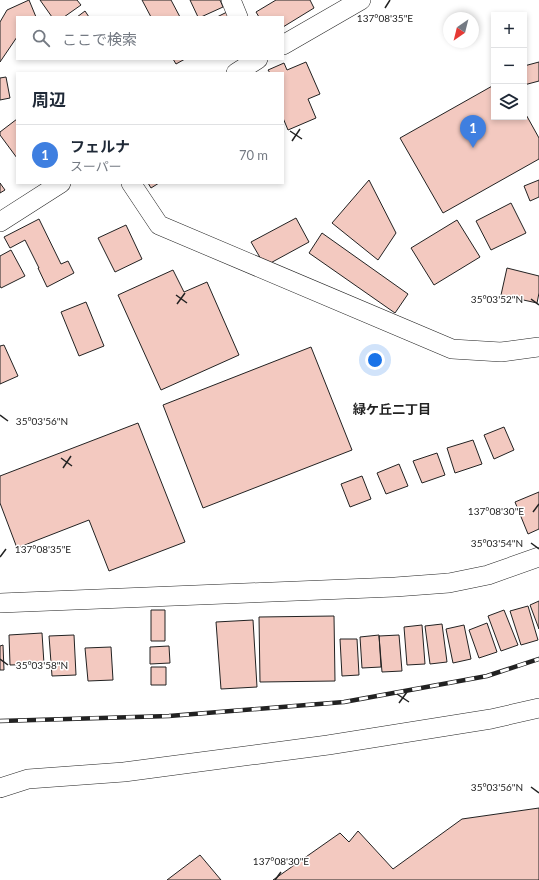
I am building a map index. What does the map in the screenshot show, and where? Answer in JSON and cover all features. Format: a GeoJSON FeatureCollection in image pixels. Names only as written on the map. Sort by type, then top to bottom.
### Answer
{"type":"FeatureCollection","features":[{"type":"Feature","properties":{"kind":"street"},"geometry":{"type":"LineString","coordinates":[[231,0],[238,16]]}},
{"type":"Feature","properties":{"kind":"street"},"geometry":{"type":"LineString","coordinates":[[284,44],[361,0]]}},
{"type":"Feature","properties":{"kind":"street"},"geometry":{"type":"LineString","coordinates":[[238,72],[256,60]]}},
{"type":"Feature","properties":{"kind":"street"},"geometry":{"type":"LineString","coordinates":[[0,222],[59,184]]}},
{"type":"Feature","properties":{"kind":"street"},"geometry":{"type":"LineString","coordinates":[[132,184],[159,225],[452,349],[501,352],[539,347]]}},
{"type":"Feature","properties":{"kind":"street"},"geometry":{"type":"LineString","coordinates":[[0,603],[395,587],[449,583],[488,575],[539,557]]}},
{"type":"Feature","properties":{"kind":"street"},"geometry":{"type":"LineString","coordinates":[[0,788],[28,779],[124,772],[328,745],[491,719],[539,708]]}},
{"type":"Feature","properties":{"kind":"building"},"geometry":{"type":"Polygon","coordinates":[[[29,0],[36,16],[16,16],[16,38],[0,62],[0,22],[7,10],[29,0]]]}},
{"type":"Feature","properties":{"kind":"building"},"geometry":{"type":"Polygon","coordinates":[[[40,0],[77,0],[81,5],[65,16],[51,16],[40,0]]]}},
{"type":"Feature","properties":{"kind":"building"},"geometry":{"type":"Polygon","coordinates":[[[142,0],[171,0],[179,16],[150,16],[142,0]]]}},
{"type":"Feature","properties":{"kind":"building"},"geometry":{"type":"Polygon","coordinates":[[[190,0],[220,0],[223,7],[203,16],[198,16],[190,0]]]}},
{"type":"Feature","properties":{"kind":"building"},"geometry":{"type":"Polygon","coordinates":[[[276,0],[310,0],[314,8],[284,26],[284,16],[258,16],[256,12],[276,0]]]}},
{"type":"Feature","properties":{"kind":"building"},"geometry":{"type":"Polygon","coordinates":[[[85,11],[88,16],[78,16],[85,11]]]}},
{"type":"Feature","properties":{"kind":"building"},"geometry":{"type":"Polygon","coordinates":[[[229,11],[232,16],[219,16],[229,11]]]}},
{"type":"Feature","properties":{"kind":"building"},"geometry":{"type":"Polygon","coordinates":[[[174,60],[183,60],[176,64],[174,60]]]}},
{"type":"Feature","properties":{"kind":"building"},"geometry":{"type":"Polygon","coordinates":[[[306,62],[320,94],[308,99],[316,118],[288,130],[284,120],[284,72],[269,72],[268,70],[284,63],[287,70],[306,62]]]}},
{"type":"Feature","properties":{"kind":"building"},"geometry":{"type":"Polygon","coordinates":[[[539,62],[539,81],[527,84],[527,65],[539,62]]]}},
{"type":"Feature","properties":{"kind":"building"},"geometry":{"type":"Polygon","coordinates":[[[6,77],[10,98],[0,100],[0,78],[6,77]]]}},
{"type":"Feature","properties":{"kind":"building"},"geometry":{"type":"Polygon","coordinates":[[[491,87],[491,120],[527,120],[527,116],[539,138],[539,159],[443,213],[400,138],[491,87]]]}},
{"type":"Feature","properties":{"kind":"building"},"geometry":{"type":"Polygon","coordinates":[[[16,120],[16,157],[0,135],[0,132],[16,120]]]}},
{"type":"Feature","properties":{"kind":"building"},"geometry":{"type":"Polygon","coordinates":[[[369,180],[396,233],[378,260],[332,223],[369,180]]]}},
{"type":"Feature","properties":{"kind":"building"},"geometry":{"type":"Polygon","coordinates":[[[539,180],[539,197],[530,201],[524,186],[539,180]]]}},
{"type":"Feature","properties":{"kind":"building"},"geometry":{"type":"Polygon","coordinates":[[[0,183],[5,190],[0,193],[0,183]]]}},
{"type":"Feature","properties":{"kind":"building"},"geometry":{"type":"Polygon","coordinates":[[[149,184],[157,184],[151,188],[149,184]]]}},
{"type":"Feature","properties":{"kind":"building"},"geometry":{"type":"Polygon","coordinates":[[[511,203],[526,233],[491,250],[476,221],[511,203]]]}},
{"type":"Feature","properties":{"kind":"building"},"geometry":{"type":"Polygon","coordinates":[[[296,218],[309,242],[265,266],[251,242],[296,218]]]}},
{"type":"Feature","properties":{"kind":"building"},"geometry":{"type":"Polygon","coordinates":[[[39,219],[61,264],[68,261],[74,273],[47,287],[25,240],[10,248],[4,237],[39,219]]]}},
{"type":"Feature","properties":{"kind":"building"},"geometry":{"type":"Polygon","coordinates":[[[457,220],[480,257],[434,285],[411,248],[457,220]]]}},
{"type":"Feature","properties":{"kind":"building"},"geometry":{"type":"Polygon","coordinates":[[[126,225],[142,259],[115,272],[98,238],[126,225]]]}},
{"type":"Feature","properties":{"kind":"building"},"geometry":{"type":"Polygon","coordinates":[[[322,233],[408,294],[395,313],[309,253],[322,233]]]}},
{"type":"Feature","properties":{"kind":"building"},"geometry":{"type":"Polygon","coordinates":[[[11,250],[25,276],[1,288],[0,256],[11,250]]]}},
{"type":"Feature","properties":{"kind":"building"},"geometry":{"type":"Polygon","coordinates":[[[507,268],[539,276],[539,293],[537,303],[501,295],[507,268]]]}},
{"type":"Feature","properties":{"kind":"building"},"geometry":{"type":"Polygon","coordinates":[[[173,270],[184,292],[207,282],[239,355],[161,390],[118,295],[173,270]]]}},
{"type":"Feature","properties":{"kind":"building"},"geometry":{"type":"Polygon","coordinates":[[[86,302],[104,346],[79,356],[61,312],[86,302]]]}},
{"type":"Feature","properties":{"kind":"building"},"geometry":{"type":"Polygon","coordinates":[[[4,345],[18,376],[0,384],[0,346],[4,345]]]}},
{"type":"Feature","properties":{"kind":"building"},"geometry":{"type":"Polygon","coordinates":[[[311,347],[352,450],[203,508],[163,405],[311,347]]]}},
{"type":"Feature","properties":{"kind":"building"},"geometry":{"type":"Polygon","coordinates":[[[138,423],[185,542],[109,571],[89,520],[17,548],[0,503],[0,476],[138,423]]]}},
{"type":"Feature","properties":{"kind":"building"},"geometry":{"type":"Polygon","coordinates":[[[504,427],[514,450],[494,459],[484,435],[504,427]]]}},
{"type":"Feature","properties":{"kind":"building"},"geometry":{"type":"Polygon","coordinates":[[[473,440],[482,464],[455,473],[447,448],[473,440]]]}},
{"type":"Feature","properties":{"kind":"building"},"geometry":{"type":"Polygon","coordinates":[[[437,453],[445,475],[422,483],[413,461],[437,453]]]}},
{"type":"Feature","properties":{"kind":"building"},"geometry":{"type":"Polygon","coordinates":[[[399,464],[408,486],[386,494],[377,473],[399,464]]]}},
{"type":"Feature","properties":{"kind":"building"},"geometry":{"type":"Polygon","coordinates":[[[362,476],[371,499],[350,507],[341,484],[362,476]]]}},
{"type":"Feature","properties":{"kind":"building"},"geometry":{"type":"Polygon","coordinates":[[[539,492],[539,529],[528,534],[515,502],[539,492]]]}},
{"type":"Feature","properties":{"kind":"building"},"geometry":{"type":"Polygon","coordinates":[[[539,601],[539,629],[530,605],[539,601]]]}},
{"type":"Feature","properties":{"kind":"building"},"geometry":{"type":"Polygon","coordinates":[[[528,606],[538,640],[521,645],[510,611],[528,606]]]}},
{"type":"Feature","properties":{"kind":"building"},"geometry":{"type":"Polygon","coordinates":[[[151,610],[165,610],[165,641],[151,641],[151,610]]]}},
{"type":"Feature","properties":{"kind":"building"},"geometry":{"type":"Polygon","coordinates":[[[504,610],[518,645],[501,651],[488,616],[504,610]]]}},
{"type":"Feature","properties":{"kind":"building"},"geometry":{"type":"Polygon","coordinates":[[[334,616],[335,681],[260,682],[259,617],[334,616]]]}},
{"type":"Feature","properties":{"kind":"building"},"geometry":{"type":"Polygon","coordinates":[[[253,620],[257,687],[221,689],[216,622],[253,620]]]}},
{"type":"Feature","properties":{"kind":"building"},"geometry":{"type":"Polygon","coordinates":[[[487,623],[497,652],[479,658],[469,630],[487,623]]]}},
{"type":"Feature","properties":{"kind":"building"},"geometry":{"type":"Polygon","coordinates":[[[442,624],[447,662],[430,664],[425,626],[442,624]]]}},
{"type":"Feature","properties":{"kind":"building"},"geometry":{"type":"Polygon","coordinates":[[[422,625],[425,664],[407,665],[404,627],[422,625]]]}},
{"type":"Feature","properties":{"kind":"building"},"geometry":{"type":"Polygon","coordinates":[[[464,625],[471,659],[453,663],[446,629],[464,625]]]}},
{"type":"Feature","properties":{"kind":"building"},"geometry":{"type":"Polygon","coordinates":[[[42,633],[44,664],[10,665],[9,635],[42,633]]]}},
{"type":"Feature","properties":{"kind":"building"},"geometry":{"type":"Polygon","coordinates":[[[74,635],[76,675],[52,676],[49,636],[74,635]]]}},
{"type":"Feature","properties":{"kind":"building"},"geometry":{"type":"Polygon","coordinates":[[[379,635],[381,667],[362,668],[360,637],[379,635]]]}},
{"type":"Feature","properties":{"kind":"building"},"geometry":{"type":"Polygon","coordinates":[[[399,635],[402,671],[382,672],[379,636],[399,635]]]}},
{"type":"Feature","properties":{"kind":"building"},"geometry":{"type":"Polygon","coordinates":[[[340,639],[357,639],[359,675],[342,676],[340,639]]]}},
{"type":"Feature","properties":{"kind":"building"},"geometry":{"type":"Polygon","coordinates":[[[3,645],[4,670],[0,670],[0,646],[3,645]]]}},
{"type":"Feature","properties":{"kind":"building"},"geometry":{"type":"Polygon","coordinates":[[[169,646],[170,663],[150,664],[150,647],[169,646]]]}},
{"type":"Feature","properties":{"kind":"building"},"geometry":{"type":"Polygon","coordinates":[[[111,647],[113,680],[88,681],[85,648],[111,647]]]}},
{"type":"Feature","properties":{"kind":"building"},"geometry":{"type":"Polygon","coordinates":[[[151,667],[166,667],[166,685],[151,685],[151,667]]]}},
{"type":"Feature","properties":{"kind":"building"},"geometry":{"type":"Polygon","coordinates":[[[539,808],[539,880],[273,880],[340,833],[349,842],[358,831],[393,869],[462,819],[539,808]]]}},
{"type":"Feature","properties":{"kind":"building"},"geometry":{"type":"Polygon","coordinates":[[[200,855],[221,880],[167,880],[200,855]]]}},
{"type":"Feature","properties":{"kind":"railway"},"geometry":{"type":"LineString","coordinates":[[0,721],[169,716],[344,702],[487,676],[539,659]]}},
{"type":"Feature","properties":{"kind":"place","name":"フェルナ"},"geometry":{"type":"Point","coordinates":[473,148]}},
{"type":"Feature","properties":{"kind":"district","name":"緑ケ丘二丁目"},"geometry":{"type":"Point","coordinates":[392,409]}}]}
